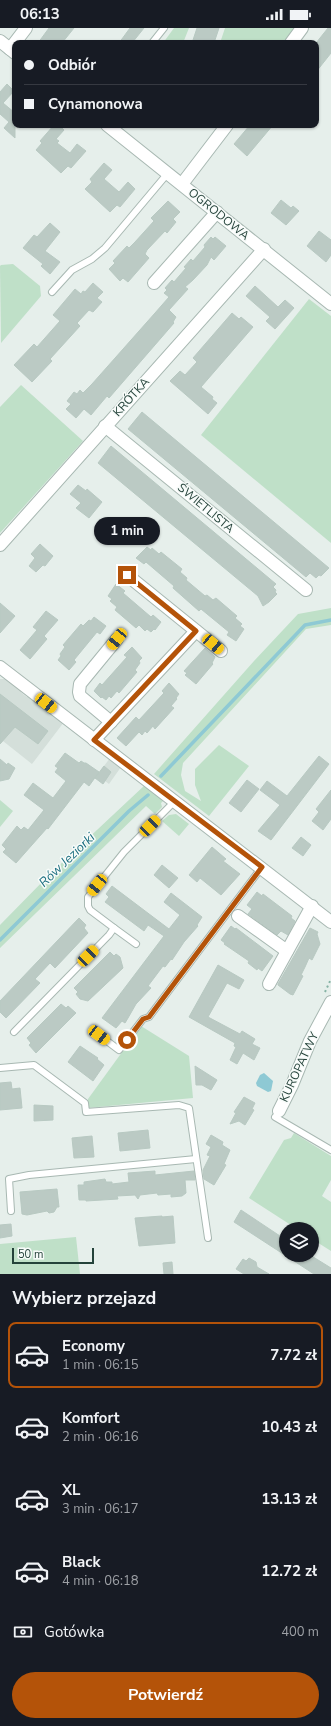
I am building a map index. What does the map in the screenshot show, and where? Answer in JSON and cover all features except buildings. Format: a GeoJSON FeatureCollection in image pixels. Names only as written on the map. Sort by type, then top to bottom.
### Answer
{"type":"FeatureCollection","features":[{"type":"Feature","properties":{"kind":"street"},"geometry":{"type":"LineString","coordinates":[[19,40],[26,28]]}},
{"type":"Feature","properties":{"kind":"street"},"geometry":{"type":"LineString","coordinates":[[292,40],[302,28]]}},
{"type":"Feature","properties":{"kind":"street"},"geometry":{"type":"LineString","coordinates":[[0,41],[12,51]]}},
{"type":"Feature","properties":{"kind":"street","name":"OGRODOWA"},"geometry":{"type":"LineString","coordinates":[[111,128],[182,184],[213,216],[264,249],[331,304]]}},
{"type":"Feature","properties":{"kind":"street"},"geometry":{"type":"LineString","coordinates":[[182,184],[224,128]]}},
{"type":"Feature","properties":{"kind":"street"},"geometry":{"type":"LineString","coordinates":[[154,283],[213,216]]}},
{"type":"Feature","properties":{"kind":"street","name":"KRÓTKA"},"geometry":{"type":"LineString","coordinates":[[0,546],[105,426],[264,249]]}},
{"type":"Feature","properties":{"kind":"street","name":"ŚWIETLISTA"},"geometry":{"type":"LineString","coordinates":[[105,426],[306,590]]}},
{"type":"Feature","properties":{"kind":"street"},"geometry":{"type":"LineString","coordinates":[[127,575],[221,651]]}},
{"type":"Feature","properties":{"kind":"street"},"geometry":{"type":"LineString","coordinates":[[94,740],[196,631]]}},
{"type":"Feature","properties":{"kind":"street"},"geometry":{"type":"LineString","coordinates":[[111,722],[80,696],[79,692],[80,684],[117,639]]}},
{"type":"Feature","properties":{"kind":"street"},"geometry":{"type":"LineString","coordinates":[[0,668],[174,802],[262,867],[331,922]]}},
{"type":"Feature","properties":{"kind":"street"},"geometry":{"type":"LineString","coordinates":[[269,984],[312,906]]}},
{"type":"Feature","properties":{"kind":"street"},"geometry":{"type":"LineString","coordinates":[[238,916],[287,951]]}},
{"type":"Feature","properties":{"kind":"street","name":"KUROPATWY"},"geometry":{"type":"LineString","coordinates":[[277,1114],[292,1085],[310,1041],[331,1002]]}},
{"type":"Feature","properties":{"kind":"lane"},"geometry":{"type":"LineString","coordinates":[[154,40],[164,28]]}},
{"type":"Feature","properties":{"kind":"lane"},"geometry":{"type":"LineString","coordinates":[[52,292],[72,270],[92,259],[105,248],[168,173]]}},
{"type":"Feature","properties":{"kind":"lane"},"geometry":{"type":"LineString","coordinates":[[136,944],[90,910],[88,906],[88,897],[124,852],[174,802]]}},
{"type":"Feature","properties":{"kind":"lane"},"geometry":{"type":"LineString","coordinates":[[99,1035],[119,1050],[143,1019],[149,1017],[262,867]]}},
{"type":"Feature","properties":{"kind":"lane"},"geometry":{"type":"LineString","coordinates":[[14,1032],[109,935],[114,928]]}},
{"type":"Feature","properties":{"kind":"lane"},"geometry":{"type":"LineString","coordinates":[[0,1068],[34,1065],[85,1103],[86,1112],[179,1105],[187,1106],[189,1108],[192,1120],[196,1159],[208,1238]]}},
{"type":"Feature","properties":{"kind":"lane"},"geometry":{"type":"LineString","coordinates":[[277,1114],[331,1150]]}},
{"type":"Feature","properties":{"kind":"lane"},"geometry":{"type":"LineString","coordinates":[[12,1211],[9,1179],[196,1159]]}},
{"type":"Feature","properties":{"kind":"shaded area"},"geometry":{"type":"Polygon","coordinates":[[[0,679],[9,679],[22,689],[21,692],[24,695],[27,697],[30,695],[64,722],[32,764],[3,741],[0,744],[0,679]]]}},
{"type":"Feature","properties":{"kind":"shaded area"},"geometry":{"type":"Polygon","coordinates":[[[110,758],[121,767],[109,784],[95,778],[110,758]]]}},
{"type":"Feature","properties":{"kind":"green space"},"geometry":{"type":"Polygon","coordinates":[[[174,28],[189,28],[184,40],[165,40],[174,28]]]}},
{"type":"Feature","properties":{"kind":"green space"},"geometry":{"type":"Polygon","coordinates":[[[225,28],[295,28],[285,40],[221,40],[225,28]]]}},
{"type":"Feature","properties":{"kind":"green space"},"geometry":{"type":"Polygon","coordinates":[[[13,264],[40,286],[41,296],[1,343],[0,266],[13,264]]]}},
{"type":"Feature","properties":{"kind":"green space"},"geometry":{"type":"Polygon","coordinates":[[[309,299],[331,316],[331,543],[201,435],[309,299]]]}},
{"type":"Feature","properties":{"kind":"green space"},"geometry":{"type":"Polygon","coordinates":[[[21,385],[83,441],[0,533],[0,407],[21,385]]]}},
{"type":"Feature","properties":{"kind":"green space"},"geometry":{"type":"Polygon","coordinates":[[[331,608],[331,625],[306,629],[183,763],[181,775],[185,791],[201,801],[195,785],[195,769],[219,745],[249,766],[209,816],[154,774],[254,661],[298,614],[331,608]]]}},
{"type":"Feature","properties":{"kind":"green space"},"geometry":{"type":"Polygon","coordinates":[[[145,785],[164,800],[161,803],[162,807],[155,814],[146,806],[0,948],[0,925],[50,874],[145,785]]]}},
{"type":"Feature","properties":{"kind":"green space"},"geometry":{"type":"Polygon","coordinates":[[[0,800],[13,811],[0,827],[0,800]]]}},
{"type":"Feature","properties":{"kind":"green space"},"geometry":{"type":"Polygon","coordinates":[[[176,814],[189,824],[179,836],[162,821],[169,815],[176,814]]]}},
{"type":"Feature","properties":{"kind":"green space"},"geometry":{"type":"Polygon","coordinates":[[[141,1026],[189,1056],[193,1098],[87,1108],[88,1099],[141,1026]]]}},
{"type":"Feature","properties":{"kind":"green space"},"geometry":{"type":"Polygon","coordinates":[[[294,1133],[331,1156],[331,1180],[322,1196],[331,1202],[331,1251],[319,1243],[319,1222],[286,1222],[249,1198],[284,1140],[291,1138],[294,1133]]]}},
{"type":"Feature","properties":{"kind":"green space"},"geometry":{"type":"Polygon","coordinates":[[[76,1237],[80,1274],[0,1274],[0,1244],[76,1237]]]}},
{"type":"Feature","properties":{"kind":"water"},"geometry":{"type":"Polygon","coordinates":[[[264,1073],[273,1081],[271,1091],[268,1092],[257,1086],[256,1083],[260,1075],[264,1073]]]}},
{"type":"Feature","properties":{"kind":"waterway"},"geometry":{"type":"LineString","coordinates":[[161,776],[305,625],[331,620]]}},
{"type":"Feature","properties":{"kind":"waterway","name":"Rów Jeziorki"},"geometry":{"type":"LineString","coordinates":[[0,940],[129,811],[148,795]]}},
{"type":"Feature","properties":{"kind":"route"},"geometry":{"type":"LineString","coordinates":[[127,575],[196,631],[94,740],[262,867],[149,1017],[143,1019],[127,1040]]}}]}
